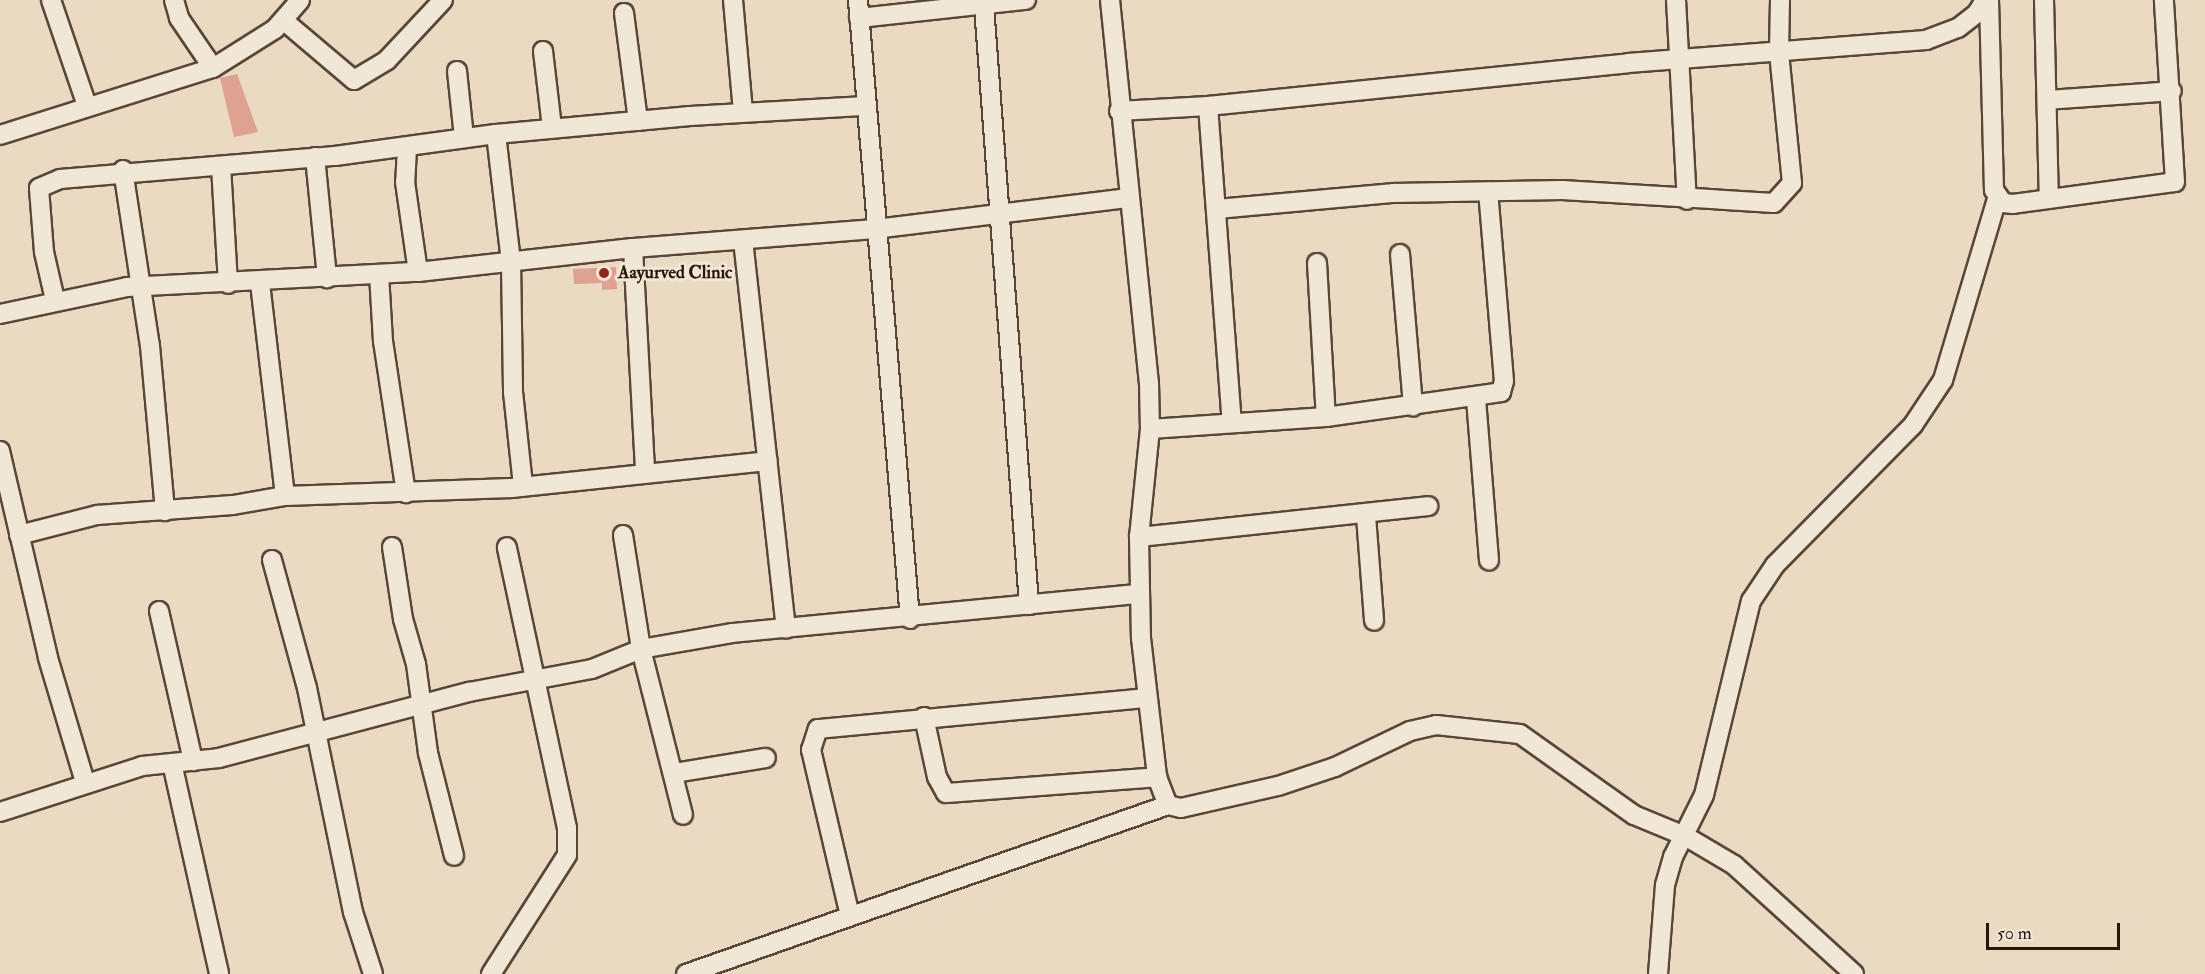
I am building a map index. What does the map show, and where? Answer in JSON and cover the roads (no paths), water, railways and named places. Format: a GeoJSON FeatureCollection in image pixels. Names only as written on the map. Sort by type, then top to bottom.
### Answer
{"type":"FeatureCollection","features":[{"type":"Feature","properties":{"kind":"street"},"geometry":{"type":"LineString","coordinates":[[51,0],[87,106]]}},
{"type":"Feature","properties":{"kind":"street"},"geometry":{"type":"LineString","coordinates":[[174,0],[179,18],[213,68]]}},
{"type":"Feature","properties":{"kind":"street"},"geometry":{"type":"LineString","coordinates":[[0,135],[213,68],[283,20],[300,0]]}},
{"type":"Feature","properties":{"kind":"street"},"geometry":{"type":"LineString","coordinates":[[283,20],[354,80],[387,60],[443,0]]}},
{"type":"Feature","properties":{"kind":"street"},"geometry":{"type":"LineString","coordinates":[[733,0],[743,112]]}},
{"type":"Feature","properties":{"kind":"street"},"geometry":{"type":"LineString","coordinates":[[910,619],[858,9],[984,6],[1026,0]]}},
{"type":"Feature","properties":{"kind":"street"},"geometry":{"type":"LineString","coordinates":[[1110,0],[1119,111],[1143,324],[1150,429],[1139,537],[1138,594],[1157,777],[1168,805]]}},
{"type":"Feature","properties":{"kind":"street"},"geometry":{"type":"LineString","coordinates":[[1676,0],[1687,200]]}},
{"type":"Feature","properties":{"kind":"street"},"geometry":{"type":"LineString","coordinates":[[1216,209],[1394,193],[1562,190],[1757,206],[1773,203],[1786,195],[1791,169],[1779,52],[1780,0]]}},
{"type":"Feature","properties":{"kind":"street"},"geometry":{"type":"LineString","coordinates":[[1119,111],[1208,106],[1681,59],[1926,40],[1958,28],[1977,13],[1987,0]]}},
{"type":"Feature","properties":{"kind":"street"},"geometry":{"type":"LineString","coordinates":[[1658,974],[1665,885],[1707,784],[1752,601],[1776,565],[1913,425],[1942,380],[1997,199],[1987,0]]}},
{"type":"Feature","properties":{"kind":"street"},"geometry":{"type":"LineString","coordinates":[[2044,0],[2049,198]]}},
{"type":"Feature","properties":{"kind":"street"},"geometry":{"type":"LineString","coordinates":[[1997,199],[2013,204],[2175,182],[2172,92],[2164,0]]}},
{"type":"Feature","properties":{"kind":"street"},"geometry":{"type":"LineString","coordinates":[[984,6],[1029,605]]}},
{"type":"Feature","properties":{"kind":"street"},"geometry":{"type":"LineString","coordinates":[[624,13],[638,121]]}},
{"type":"Feature","properties":{"kind":"street"},"geometry":{"type":"LineString","coordinates":[[543,51],[552,128]]}},
{"type":"Feature","properties":{"kind":"street"},"geometry":{"type":"LineString","coordinates":[[457,71],[464,138]]}},
{"type":"Feature","properties":{"kind":"street"},"geometry":{"type":"LineString","coordinates":[[2047,100],[2172,92]]}},
{"type":"Feature","properties":{"kind":"street"},"geometry":{"type":"LineString","coordinates":[[55,300],[44,252],[39,188],[60,179],[123,170],[221,166],[315,157],[552,128],[743,112],[866,106]]}},
{"type":"Feature","properties":{"kind":"street"},"geometry":{"type":"LineString","coordinates":[[1208,106],[1232,422]]}},
{"type":"Feature","properties":{"kind":"street"},"geometry":{"type":"LineString","coordinates":[[496,134],[511,262],[513,392],[523,486]]}},
{"type":"Feature","properties":{"kind":"street"},"geometry":{"type":"LineString","coordinates":[[407,147],[405,182],[418,272]]}},
{"type":"Feature","properties":{"kind":"street"},"geometry":{"type":"LineString","coordinates":[[315,157],[327,278]]}},
{"type":"Feature","properties":{"kind":"street"},"geometry":{"type":"LineString","coordinates":[[221,166],[228,284]]}},
{"type":"Feature","properties":{"kind":"street"},"geometry":{"type":"LineString","coordinates":[[123,170],[142,287],[165,511]]}},
{"type":"Feature","properties":{"kind":"street"},"geometry":{"type":"LineString","coordinates":[[1150,429],[1326,417],[1476,399],[1501,392],[1504,381],[1488,192]]}},
{"type":"Feature","properties":{"kind":"street"},"geometry":{"type":"LineString","coordinates":[[0,314],[55,300],[142,287],[260,283],[418,272],[633,248],[875,229],[1128,198]]}},
{"type":"Feature","properties":{"kind":"street"},"geometry":{"type":"LineString","coordinates":[[743,240],[786,629]]}},
{"type":"Feature","properties":{"kind":"street"},"geometry":{"type":"LineString","coordinates":[[633,248],[645,472]]}},
{"type":"Feature","properties":{"kind":"street"},"geometry":{"type":"LineString","coordinates":[[1400,254],[1413,406]]}},
{"type":"Feature","properties":{"kind":"street"},"geometry":{"type":"LineString","coordinates":[[1317,263],[1326,417]]}},
{"type":"Feature","properties":{"kind":"street"},"geometry":{"type":"LineString","coordinates":[[379,274],[383,341],[406,493]]}},
{"type":"Feature","properties":{"kind":"street"},"geometry":{"type":"LineString","coordinates":[[260,283],[285,496]]}},
{"type":"Feature","properties":{"kind":"street"},"geometry":{"type":"LineString","coordinates":[[1476,399],[1490,560]]}},
{"type":"Feature","properties":{"kind":"street"},"geometry":{"type":"LineString","coordinates":[[0,452],[48,658],[85,782]]}},
{"type":"Feature","properties":{"kind":"street"},"geometry":{"type":"LineString","coordinates":[[19,535],[97,515],[165,511],[285,496],[406,493],[523,486],[768,461]]}},
{"type":"Feature","properties":{"kind":"street"},"geometry":{"type":"LineString","coordinates":[[1139,537],[1366,516],[1428,506]]}},
{"type":"Feature","properties":{"kind":"street"},"geometry":{"type":"LineString","coordinates":[[1366,516],[1374,621]]}},
{"type":"Feature","properties":{"kind":"street"},"geometry":{"type":"LineString","coordinates":[[623,535],[641,649],[675,773],[683,815]]}},
{"type":"Feature","properties":{"kind":"street"},"geometry":{"type":"LineString","coordinates":[[392,547],[420,705],[454,856]]}},
{"type":"Feature","properties":{"kind":"street"},"geometry":{"type":"LineString","coordinates":[[491,974],[567,855],[567,828],[507,548]]}},
{"type":"Feature","properties":{"kind":"street"},"geometry":{"type":"LineString","coordinates":[[272,560],[316,732],[352,912],[373,974]]}},
{"type":"Feature","properties":{"kind":"street"},"geometry":{"type":"LineString","coordinates":[[0,812],[85,782],[142,766],[193,761],[420,705],[592,669],[641,649],[786,629],[910,619],[1138,594]]}},
{"type":"Feature","properties":{"kind":"street"},"geometry":{"type":"LineString","coordinates":[[159,611],[193,761]]}},
{"type":"Feature","properties":{"kind":"street"},"geometry":{"type":"LineString","coordinates":[[850,916],[812,738],[818,729],[831,725],[1147,698]]}},
{"type":"Feature","properties":{"kind":"street"},"geometry":{"type":"LineString","coordinates":[[924,717],[937,777],[946,793],[1157,777]]}},
{"type":"Feature","properties":{"kind":"street"},"geometry":{"type":"LineString","coordinates":[[686,974],[1168,805],[1181,808],[1278,786],[1335,767],[1410,730],[1436,725],[1520,734],[1634,815],[1685,836],[1734,865],[1854,974]]}},
{"type":"Feature","properties":{"kind":"street"},"geometry":{"type":"LineString","coordinates":[[675,773],[766,758]]}},
{"type":"Feature","properties":{"kind":"street"},"geometry":{"type":"LineString","coordinates":[[172,763],[219,974]]}},
{"type":"Feature","properties":{"kind":"place","name":"Aayurved Clinic"},"geometry":{"type":"Point","coordinates":[604,273]}}]}
